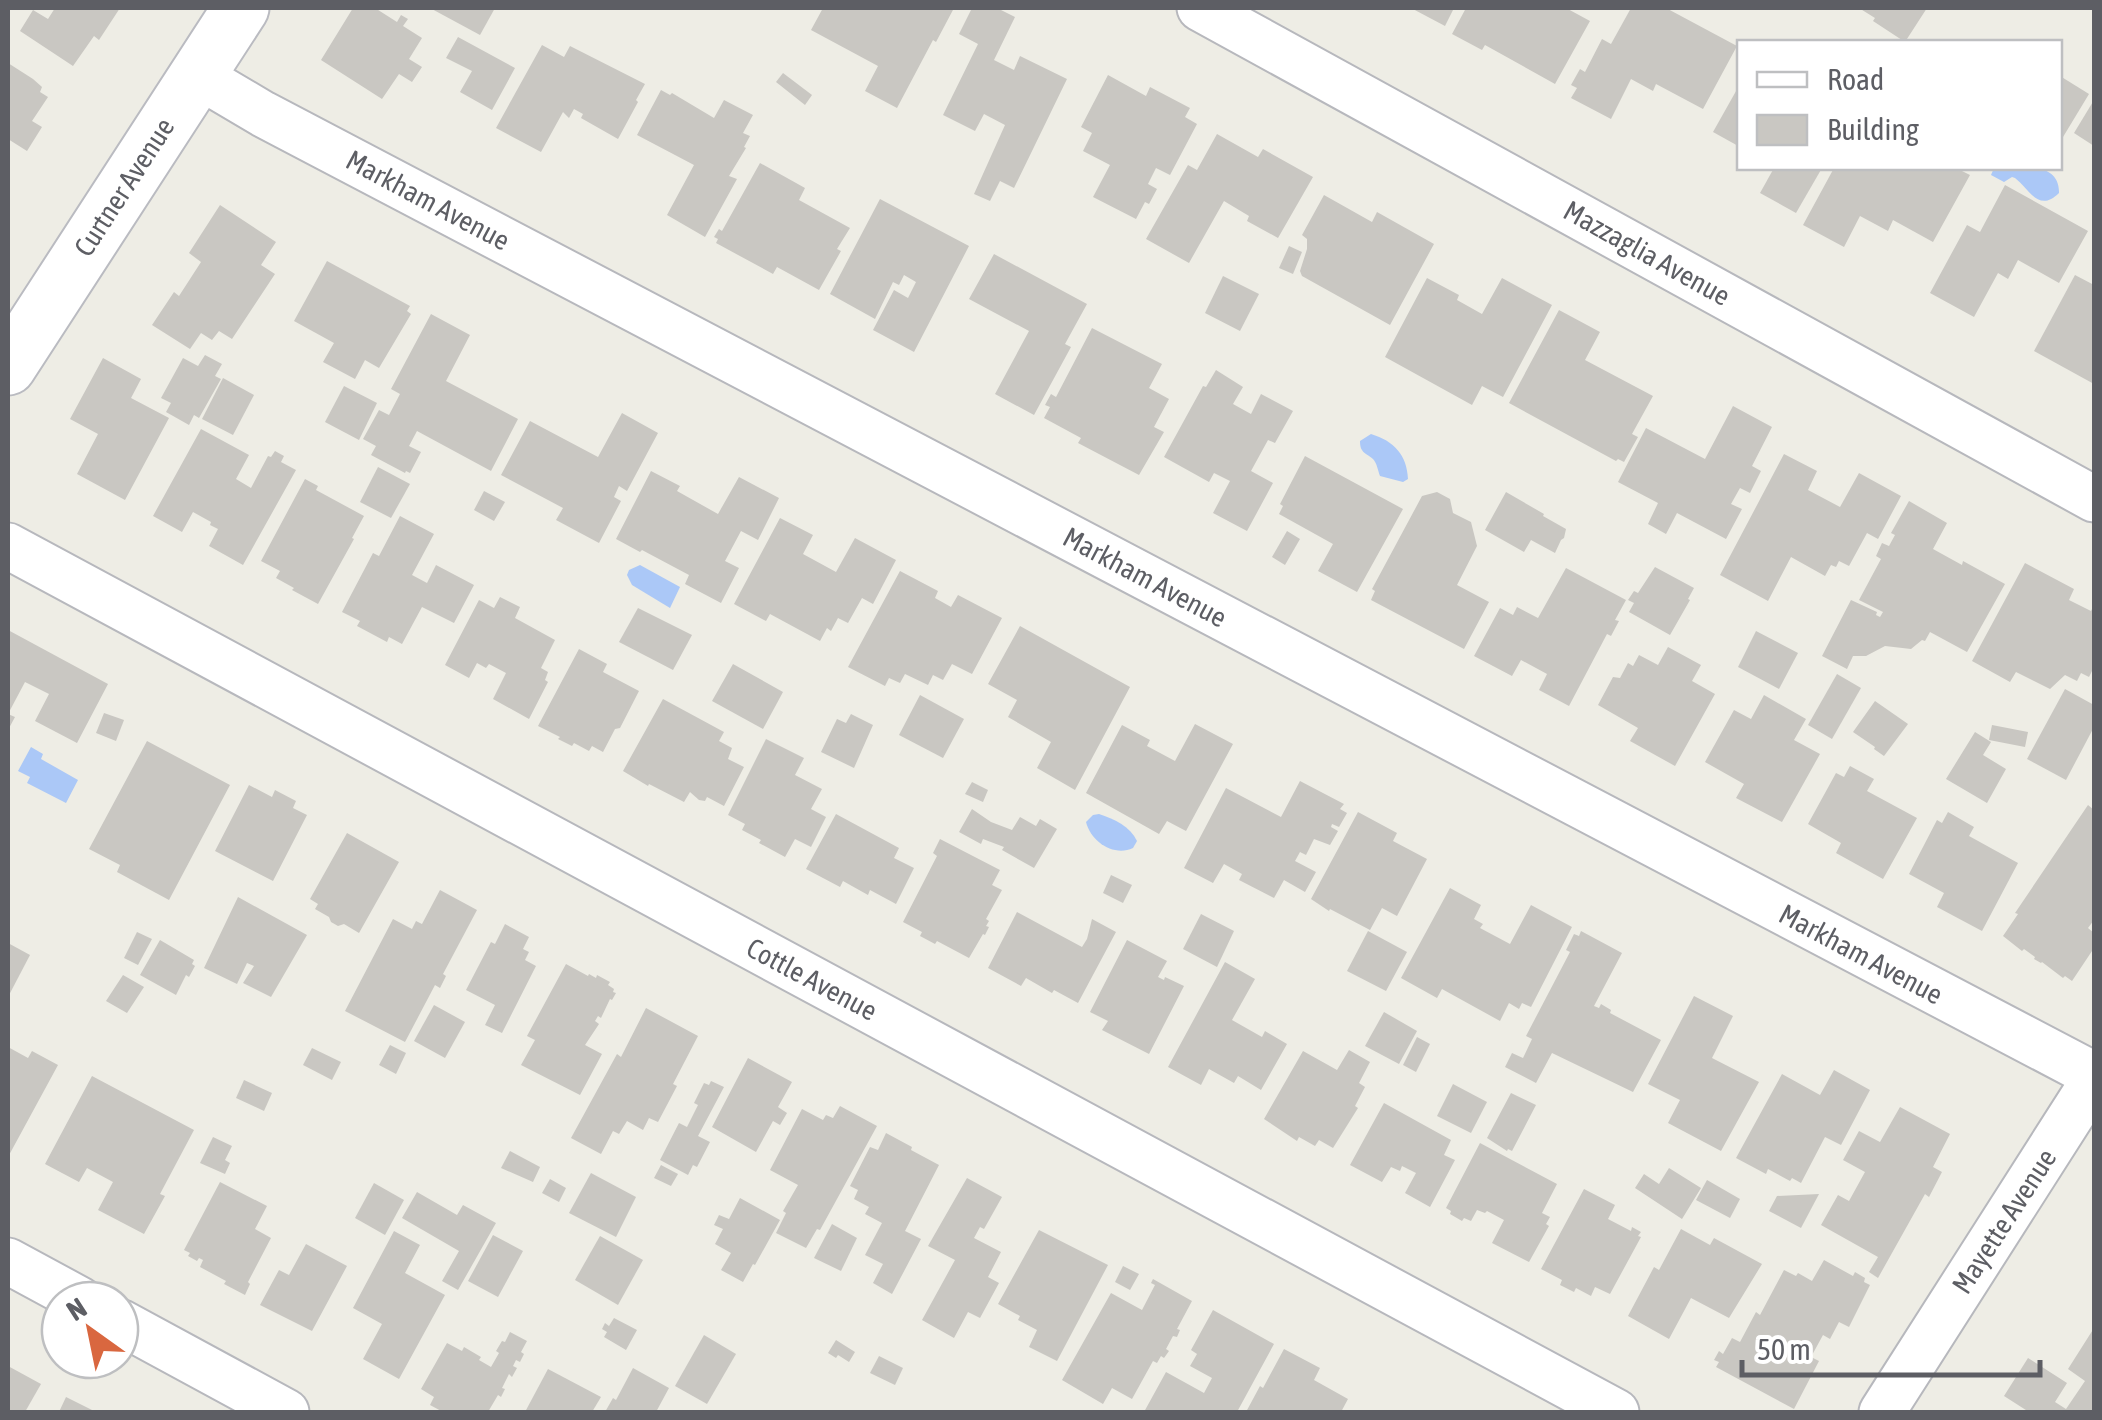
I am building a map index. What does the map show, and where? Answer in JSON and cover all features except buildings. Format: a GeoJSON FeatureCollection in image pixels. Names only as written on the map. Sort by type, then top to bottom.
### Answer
{"type":"FeatureCollection","features":[{"type":"Feature","properties":{"kind":"main road","name":"Curtner Avenue"},"geometry":{"type":"LineString","coordinates":[[8,367],[241,8]]}},
{"type":"Feature","properties":{"kind":"street","name":"Mazzaglia Avenue"},"geometry":{"type":"LineString","coordinates":[[1200,8],[2094,499]]}},
{"type":"Feature","properties":{"kind":"street","name":"Markham Avenue"},"geometry":{"type":"LineString","coordinates":[[197,75],[281,123],[2094,1077]]}},
{"type":"Feature","properties":{"kind":"street","name":"Cottle Avenue"},"geometry":{"type":"LineString","coordinates":[[8,546],[1616,1412]]}},
{"type":"Feature","properties":{"kind":"street","name":"Mayette Avenue"},"geometry":{"type":"LineString","coordinates":[[1882,1412],[2094,1077]]}},
{"type":"Feature","properties":{"kind":"street"},"geometry":{"type":"LineString","coordinates":[[8,1261],[43,1280]]}},
{"type":"Feature","properties":{"kind":"street"},"geometry":{"type":"LineString","coordinates":[[140,1333],[286,1412]]}},
{"type":"Feature","properties":{"kind":"water"},"geometry":{"type":"Polygon","coordinates":[[[1993,170],[2045,170],[2057,182],[2059,193],[2052,199],[2040,200],[2015,178],[2004,182],[1991,175],[1993,170]]]}},
{"type":"Feature","properties":{"kind":"water"},"geometry":{"type":"Polygon","coordinates":[[[1371,434],[1398,450],[1408,479],[1403,482],[1380,476],[1374,461],[1360,445],[1371,434]]]}},
{"type":"Feature","properties":{"kind":"water"},"geometry":{"type":"Polygon","coordinates":[[[640,565],[680,587],[670,608],[632,585],[629,570],[640,565]]]}},
{"type":"Feature","properties":{"kind":"water"},"geometry":{"type":"Polygon","coordinates":[[[31,747],[43,754],[41,759],[78,780],[66,803],[27,783],[30,777],[18,771],[31,747]]]}},
{"type":"Feature","properties":{"kind":"water"},"geometry":{"type":"Polygon","coordinates":[[[1099,814],[1130,831],[1137,841],[1133,848],[1118,851],[1098,841],[1086,822],[1099,814]]]}}]}
